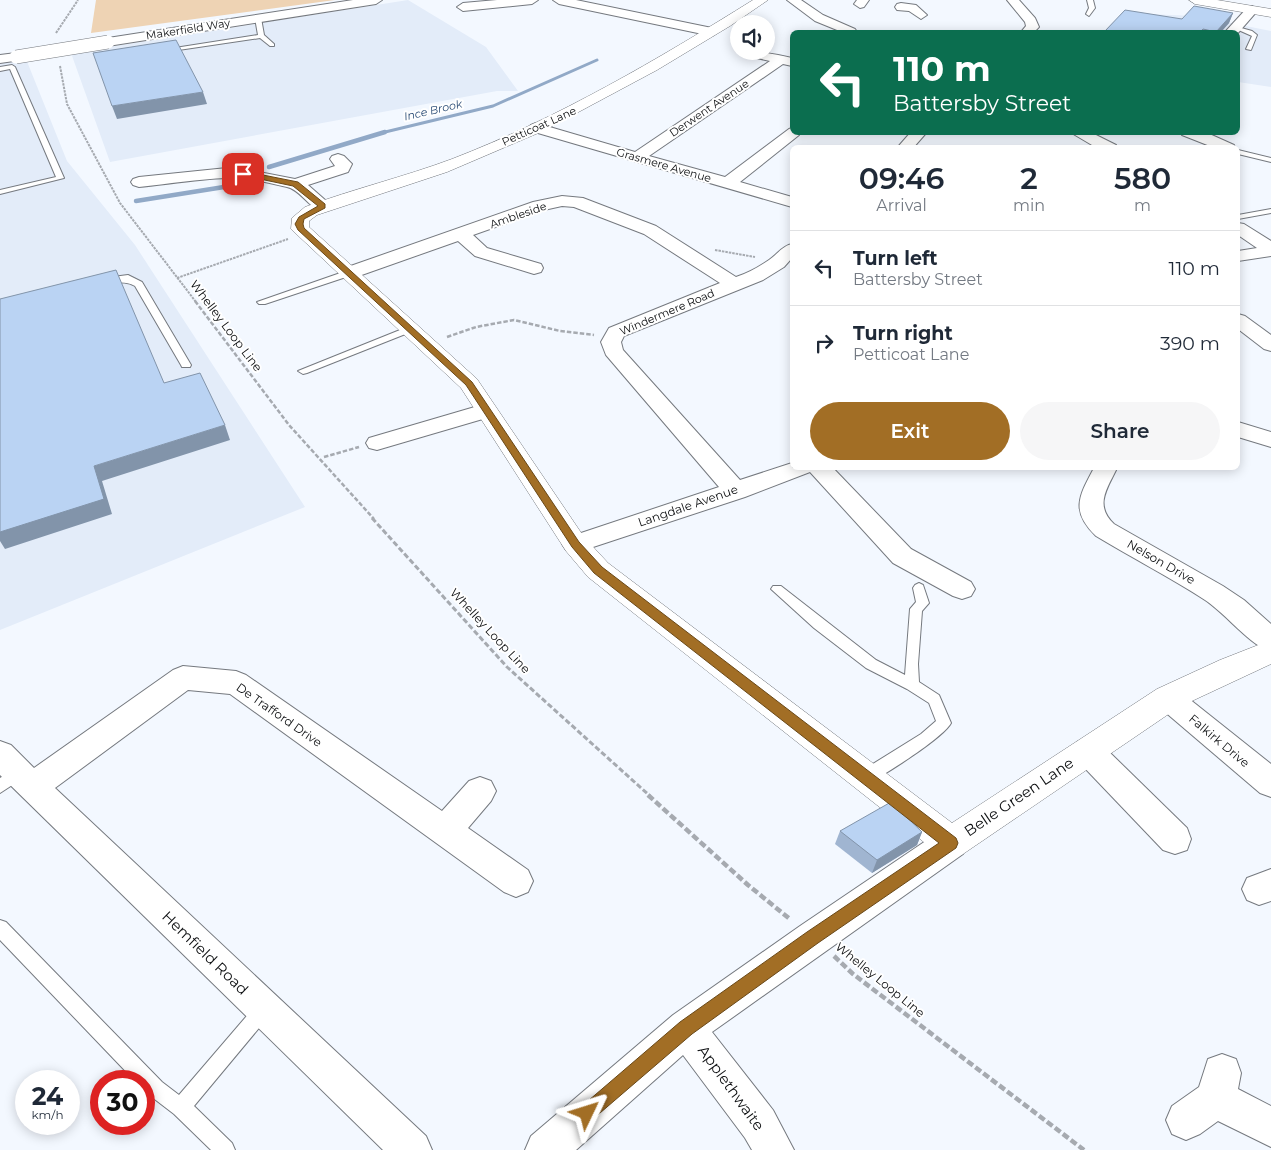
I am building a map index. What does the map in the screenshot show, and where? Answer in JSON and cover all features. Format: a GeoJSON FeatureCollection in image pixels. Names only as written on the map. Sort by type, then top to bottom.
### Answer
{"type":"FeatureCollection","features":[{"type":"Feature","properties":{"kind":"main road","name":"Petticoat Lane"},"geometry":{"type":"LineString","coordinates":[[303,226],[323,206],[459,162],[588,103],[698,41],[713,38],[762,0]]}},
{"type":"Feature","properties":{"kind":"main road"},"geometry":{"type":"LineString","coordinates":[[1195,0],[1271,14]]}},
{"type":"Feature","properties":{"kind":"main road"},"geometry":{"type":"LineString","coordinates":[[303,226],[348,273],[469,384],[576,544],[598,570],[951,843]]}},
{"type":"Feature","properties":{"kind":"main road","name":"Belle Green Lane"},"geometry":{"type":"LineString","coordinates":[[951,843],[1168,698],[1231,668],[1271,652]]}},
{"type":"Feature","properties":{"kind":"street","name":"Makerfield Way"},"geometry":{"type":"LineString","coordinates":[[0,59],[376,0]]}},
{"type":"Feature","properties":{"kind":"street"},"geometry":{"type":"LineString","coordinates":[[463,7],[532,0]]}},
{"type":"Feature","properties":{"kind":"street"},"geometry":{"type":"LineString","coordinates":[[559,0],[630,14],[713,38]]}},
{"type":"Feature","properties":{"kind":"street"},"geometry":{"type":"LineString","coordinates":[[793,0],[819,18],[846,30]]}},
{"type":"Feature","properties":{"kind":"street"},"geometry":{"type":"LineString","coordinates":[[911,10],[928,0]]}},
{"type":"Feature","properties":{"kind":"street"},"geometry":{"type":"LineString","coordinates":[[1013,0],[1031,21],[1033,27],[1029,30]]}},
{"type":"Feature","properties":{"kind":"street"},"geometry":{"type":"LineString","coordinates":[[630,14],[647,5]]}},
{"type":"Feature","properties":{"kind":"street"},"geometry":{"type":"LineString","coordinates":[[590,20],[613,10]]}},
{"type":"Feature","properties":{"kind":"street"},"geometry":{"type":"LineString","coordinates":[[1233,30],[1252,10]]}},
{"type":"Feature","properties":{"kind":"street","name":"Derwent Avenue"},"geometry":{"type":"LineString","coordinates":[[636,157],[787,61]]}},
{"type":"Feature","properties":{"kind":"street","name":"Grasmere Avenue"},"geometry":{"type":"LineString","coordinates":[[536,128],[790,201]]}},
{"type":"Feature","properties":{"kind":"street"},"geometry":{"type":"LineString","coordinates":[[728,183],[790,135]]}},
{"type":"Feature","properties":{"kind":"street"},"geometry":{"type":"LineString","coordinates":[[907,145],[917,135]]}},
{"type":"Feature","properties":{"kind":"street"},"geometry":{"type":"LineString","coordinates":[[1083,135],[1104,145]]}},
{"type":"Feature","properties":{"kind":"street"},"geometry":{"type":"LineString","coordinates":[[1197,135],[1222,145]]}},
{"type":"Feature","properties":{"kind":"street"},"geometry":{"type":"LineString","coordinates":[[298,186],[303,181],[342,168],[344,164],[338,159]]}},
{"type":"Feature","properties":{"kind":"street"},"geometry":{"type":"LineString","coordinates":[[139,182],[226,173],[249,168],[298,186],[323,206]]}},
{"type":"Feature","properties":{"kind":"street","name":"Ambleside"},"geometry":{"type":"LineString","coordinates":[[348,273],[539,206],[562,201],[577,202],[650,230],[734,284]]}},
{"type":"Feature","properties":{"kind":"street"},"geometry":{"type":"LineString","coordinates":[[1240,229],[1271,250]]}},
{"type":"Feature","properties":{"kind":"street"},"geometry":{"type":"LineString","coordinates":[[462,234],[481,252],[534,268]]}},
{"type":"Feature","properties":{"kind":"street"},"geometry":{"type":"LineString","coordinates":[[1240,256],[1271,250]]}},
{"type":"Feature","properties":{"kind":"street","name":"Windermere Road"},"geometry":{"type":"LineString","coordinates":[[736,491],[611,346],[612,337],[622,328],[756,276],[787,261]]}},
{"type":"Feature","properties":{"kind":"street"},"geometry":{"type":"LineString","coordinates":[[1240,321],[1271,344]]}},
{"type":"Feature","properties":{"kind":"street"},"geometry":{"type":"LineString","coordinates":[[377,443],[486,411]]}},
{"type":"Feature","properties":{"kind":"street"},"geometry":{"type":"LineString","coordinates":[[1240,430],[1271,440]]}},
{"type":"Feature","properties":{"kind":"street","name":"Langdale Avenue"},"geometry":{"type":"LineString","coordinates":[[576,544],[795,470]]}},
{"type":"Feature","properties":{"kind":"street"},"geometry":{"type":"LineString","coordinates":[[822,470],[923,579],[962,589]]}},
{"type":"Feature","properties":{"kind":"street","name":"Nelson Drive"},"geometry":{"type":"LineString","coordinates":[[1104,470],[1090,504],[1090,512],[1096,522],[1105,530],[1214,593],[1234,607],[1271,642]]}},
{"type":"Feature","properties":{"kind":"street","name":"De Trafford Drive"},"geometry":{"type":"LineString","coordinates":[[13,775],[183,678],[236,683],[516,881]]}},
{"type":"Feature","properties":{"kind":"street","name":"Falkirk Drive"},"geometry":{"type":"LineString","coordinates":[[1168,698],[1271,783]]}},
{"type":"Feature","properties":{"kind":"street"},"geometry":{"type":"LineString","coordinates":[[1088,751],[1175,839]]}},
{"type":"Feature","properties":{"kind":"street","name":"Hemfield Road"},"geometry":{"type":"LineString","coordinates":[[13,775],[412,1150]]}},
{"type":"Feature","properties":{"kind":"street"},"geometry":{"type":"LineString","coordinates":[[445,831],[480,791]]}},
{"type":"Feature","properties":{"kind":"street","name":"Belle Green Lane"},"geometry":{"type":"LineString","coordinates":[[545,1150],[686,1028],[812,938],[951,843]]}},
{"type":"Feature","properties":{"kind":"street","name":"Applethwaite"},"geometry":{"type":"LineString","coordinates":[[686,1028],[759,1124],[774,1150]]}},
{"type":"Feature","properties":{"kind":"street"},"geometry":{"type":"LineString","coordinates":[[1208,1097],[1271,1127]]}},
{"type":"Feature","properties":{"kind":"lane"},"geometry":{"type":"LineString","coordinates":[[1089,14],[1092,8],[1090,0]]}},
{"type":"Feature","properties":{"kind":"lane"},"geometry":{"type":"LineString","coordinates":[[258,18],[261,36],[272,45]]}},
{"type":"Feature","properties":{"kind":"lane"},"geometry":{"type":"LineString","coordinates":[[1240,31],[1250,32],[1255,36],[1249,49]]}},
{"type":"Feature","properties":{"kind":"lane"},"geometry":{"type":"LineString","coordinates":[[159,51],[261,36]]}},
{"type":"Feature","properties":{"kind":"lane"},"geometry":{"type":"LineString","coordinates":[[0,69],[12,67],[60,178],[0,192]]}},
{"type":"Feature","properties":{"kind":"lane"},"geometry":{"type":"LineString","coordinates":[[1240,152],[1271,160]]}},
{"type":"Feature","properties":{"kind":"lane"},"geometry":{"type":"LineString","coordinates":[[1240,217],[1271,211]]}},
{"type":"Feature","properties":{"kind":"lane"},"geometry":{"type":"LineString","coordinates":[[262,302],[348,273]]}},
{"type":"Feature","properties":{"kind":"lane"},"geometry":{"type":"LineString","coordinates":[[92,284],[119,278],[135,280],[186,366]]}},
{"type":"Feature","properties":{"kind":"lane"},"geometry":{"type":"LineString","coordinates":[[303,371],[410,329]]}},
{"type":"Feature","properties":{"kind":"lane"},"geometry":{"type":"LineString","coordinates":[[912,685],[916,609],[923,603],[923,579]]}},
{"type":"Feature","properties":{"kind":"lane"},"geometry":{"type":"LineString","coordinates":[[776,589],[871,664],[912,685],[934,700],[944,723],[926,738],[865,777]]}},
{"type":"Feature","properties":{"kind":"lane"},"geometry":{"type":"LineString","coordinates":[[0,928],[155,1089],[180,1107],[225,1150]]}},
{"type":"Feature","properties":{"kind":"lane"},"geometry":{"type":"LineString","coordinates":[[180,1107],[264,1009]]}},
{"type":"Feature","properties":{"kind":"path"},"geometry":{"type":"LineString","coordinates":[[54,36],[78,0]]}},
{"type":"Feature","properties":{"kind":"path","name":"Whelley Loop Line"},"geometry":{"type":"LineString","coordinates":[[59,60],[66,104],[116,195],[289,424],[508,667],[748,885],[853,974],[1084,1150]]}},
{"type":"Feature","properties":{"kind":"path"},"geometry":{"type":"LineString","coordinates":[[178,278],[303,226]]}},
{"type":"Feature","properties":{"kind":"path"},"geometry":{"type":"LineString","coordinates":[[683,251],[701,248],[787,261]]}},
{"type":"Feature","properties":{"kind":"path"},"geometry":{"type":"LineString","coordinates":[[427,345],[476,327],[514,320],[577,334]]}},
{"type":"Feature","properties":{"kind":"path"},"geometry":{"type":"LineString","coordinates":[[324,457],[342,452]]}},
{"type":"Feature","properties":{"kind":"shaded area"},"geometry":{"type":"Polygon","coordinates":[[[96,0],[335,0],[91,33],[96,0]]]}},
{"type":"Feature","properties":{"kind":"shaded area"},"geometry":{"type":"Polygon","coordinates":[[[408,0],[486,47],[518,91],[497,91],[110,162],[71,53],[408,0]]]}},
{"type":"Feature","properties":{"kind":"shaded area"},"geometry":{"type":"Polygon","coordinates":[[[1125,13],[1195,16],[1271,31],[1271,87],[1240,82],[1240,30],[1106,30],[1125,13]]]}},
{"type":"Feature","properties":{"kind":"shaded area"},"geometry":{"type":"Polygon","coordinates":[[[26,59],[67,161],[135,245],[305,507],[0,630],[0,63],[26,59]]]}},
{"type":"Feature","properties":{"kind":"building"},"geometry":{"type":"Polygon","coordinates":[[[1194,6],[1233,13],[1218,30],[1106,30],[1125,10],[1182,19],[1194,6]]]}},
{"type":"Feature","properties":{"kind":"building"},"geometry":{"type":"Polygon","coordinates":[[[176,40],[203,92],[112,106],[93,53],[176,40]]]}},
{"type":"Feature","properties":{"kind":"building"},"geometry":{"type":"Polygon","coordinates":[[[116,270],[164,383],[200,373],[225,425],[94,466],[104,499],[0,532],[0,299],[116,270]]]}},
{"type":"Feature","properties":{"kind":"building"},"geometry":{"type":"Polygon","coordinates":[[[891,802],[922,832],[877,860],[840,831],[891,802]]]}},
{"type":"Feature","properties":{"kind":"waterway","name":"Ince Brook"},"geometry":{"type":"LineString","coordinates":[[384,132],[493,106],[597,60]]}},
{"type":"Feature","properties":{"kind":"waterway","name":"Ince Brook"},"geometry":{"type":"LineString","coordinates":[[269,167],[384,132]]}},
{"type":"Feature","properties":{"kind":"waterway","name":"Ince Brook"},"geometry":{"type":"LineString","coordinates":[[136,201],[224,187]]}},
{"type":"Feature","properties":{"kind":"route"},"geometry":{"type":"LineString","coordinates":[[243,174],[296,184],[323,206],[305,214],[301,218],[300,229],[469,384],[576,544],[598,570],[951,843],[812,938],[686,1028],[587,1113]]}}]}
